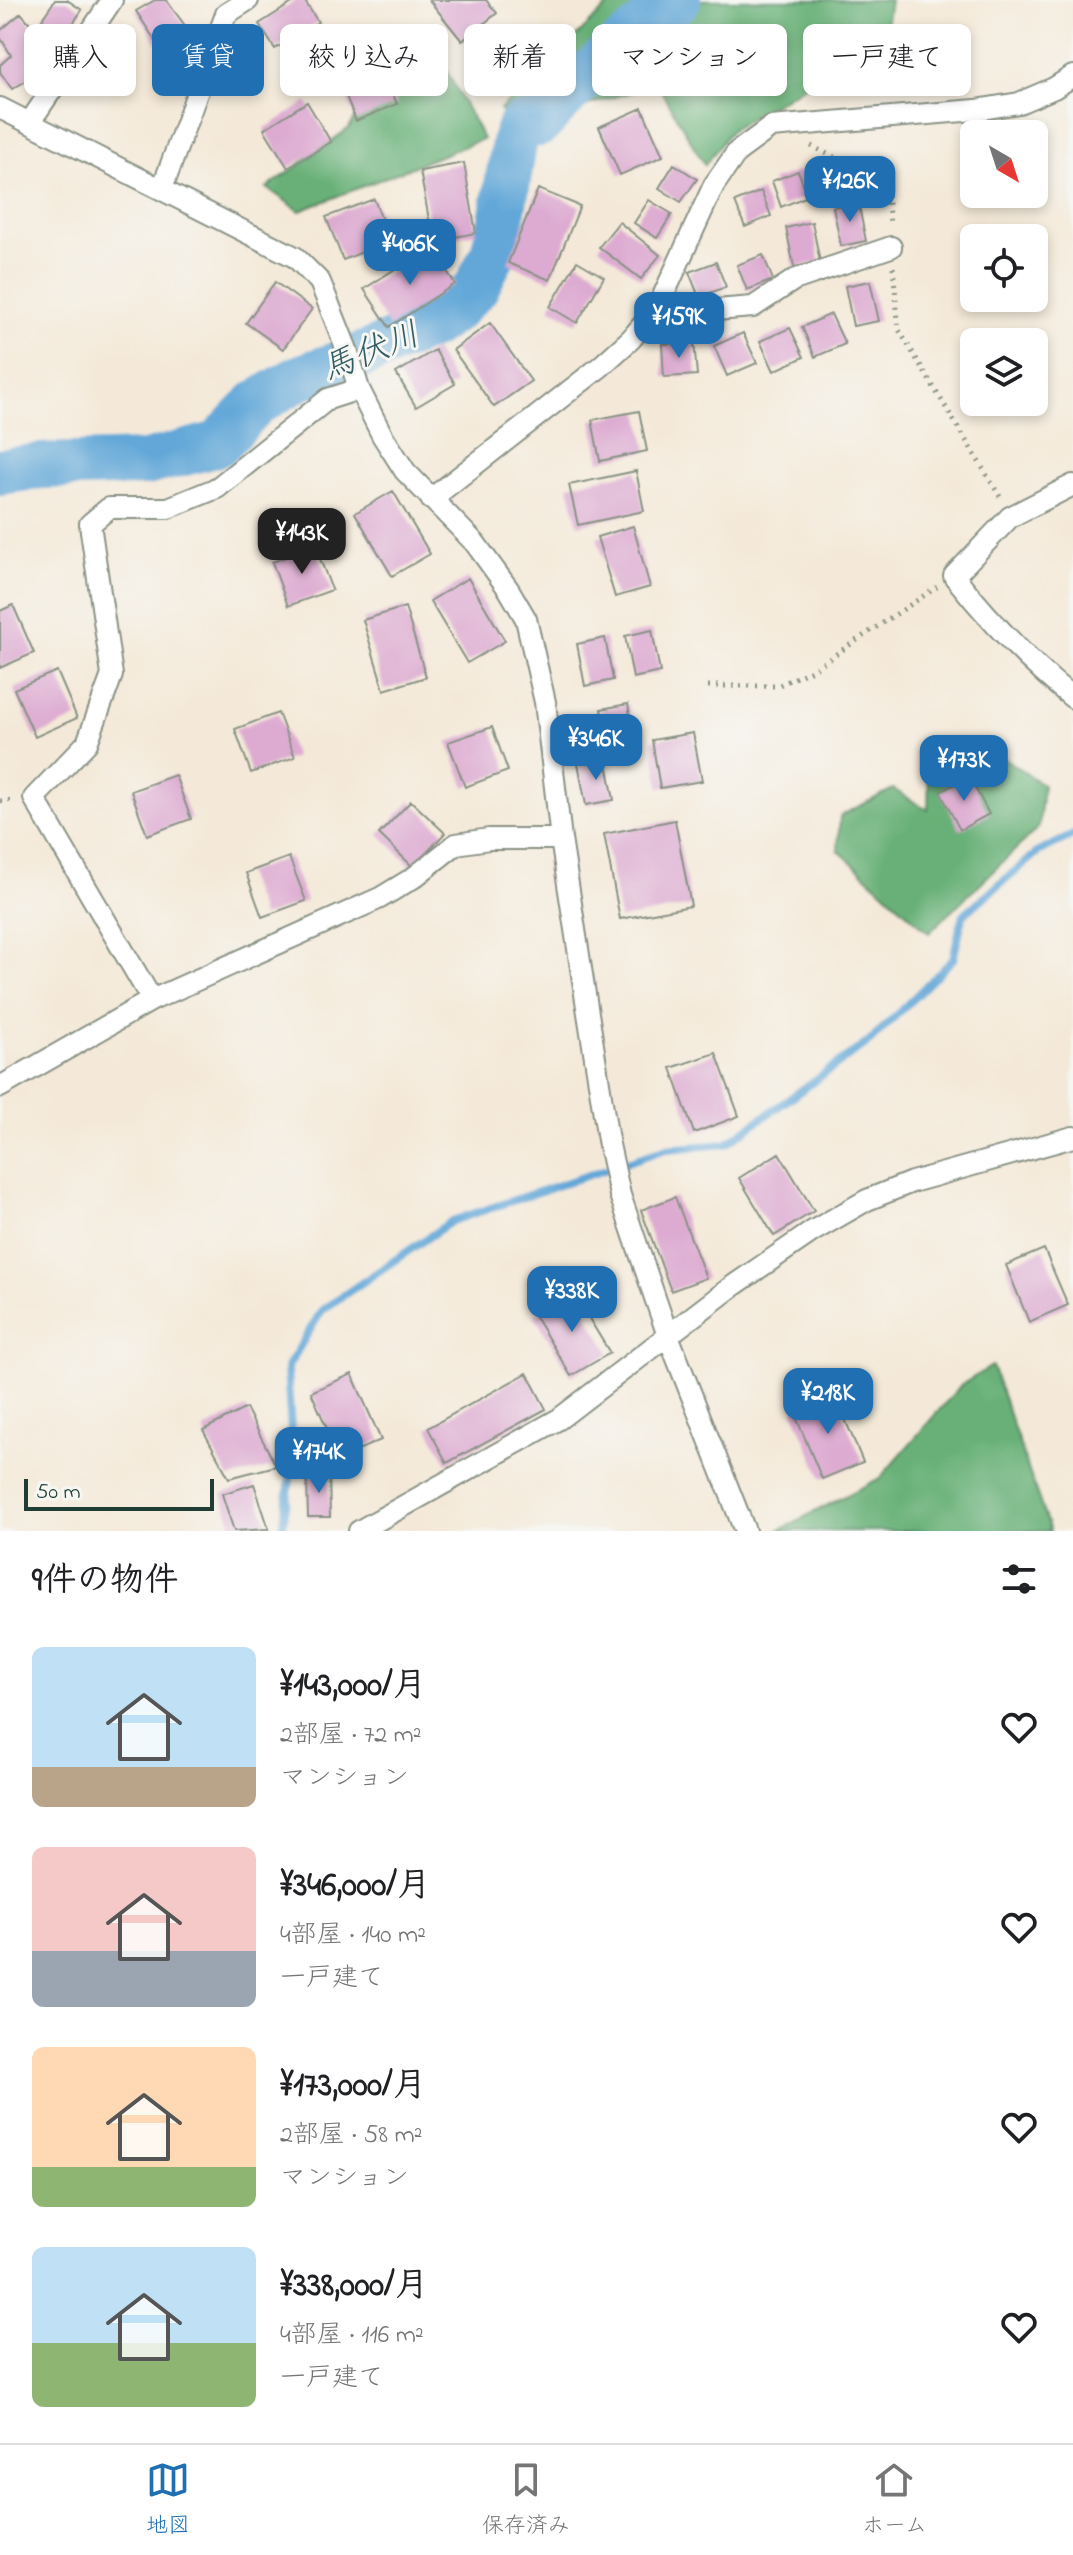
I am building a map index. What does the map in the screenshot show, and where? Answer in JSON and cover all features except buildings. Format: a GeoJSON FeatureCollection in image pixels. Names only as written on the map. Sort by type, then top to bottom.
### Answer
{"type":"FeatureCollection","features":[{"type":"Feature","properties":{"kind":"street"},"geometry":{"type":"LineString","coordinates":[[30,122],[112,0]]}},
{"type":"Feature","properties":{"kind":"street"},"geometry":{"type":"LineString","coordinates":[[162,189],[226,14],[248,0]]}},
{"type":"Feature","properties":{"kind":"street"},"geometry":{"type":"LineString","coordinates":[[431,499],[600,367],[631,339],[658,307],[714,185],[737,152],[771,127],[991,108],[1019,103],[1073,76]]}},
{"type":"Feature","properties":{"kind":"street"},"geometry":{"type":"LineString","coordinates":[[0,108],[295,257],[320,282],[357,384],[382,435],[405,471],[475,543],[526,619],[545,702],[561,839],[608,1140],[620,1195],[667,1333],[745,1531]]}},
{"type":"Feature","properties":{"kind":"street"},"geometry":{"type":"LineString","coordinates":[[658,307],[691,312],[753,307],[794,280],[891,247]]}},
{"type":"Feature","properties":{"kind":"street"},"geometry":{"type":"LineString","coordinates":[[152,1000],[34,798],[87,743],[112,675],[90,524],[109,508],[168,508],[217,488],[328,399],[357,384]]}},
{"type":"Feature","properties":{"kind":"street"},"geometry":{"type":"LineString","coordinates":[[1073,485],[1010,517],[954,576],[985,615],[1039,671],[1073,698]]}},
{"type":"Feature","properties":{"kind":"street"},"geometry":{"type":"LineString","coordinates":[[0,1087],[152,1000],[380,898],[413,878],[456,844],[489,839],[561,839]]}},
{"type":"Feature","properties":{"kind":"street"},"geometry":{"type":"LineString","coordinates":[[359,1531],[559,1419],[667,1333],[813,1231],[867,1200],[912,1182],[1073,1137]]}},
{"type":"Feature","properties":{"kind":"path"},"geometry":{"type":"LineString","coordinates":[[771,127],[886,182],[899,330],[1010,517]]}},
{"type":"Feature","properties":{"kind":"path"},"geometry":{"type":"LineString","coordinates":[[708,686],[777,686],[812,670],[954,576]]}},
{"type":"Feature","properties":{"kind":"green space"},"geometry":{"type":"Polygon","coordinates":[[[614,0],[890,0],[886,24],[803,24],[803,87],[731,130],[705,165],[664,96],[787,96],[787,24],[592,24],[592,96],[618,96],[520,126],[500,110],[515,96],[576,96],[576,37],[614,0]]]}},
{"type":"Feature","properties":{"kind":"green space"},"geometry":{"type":"Polygon","coordinates":[[[448,74],[483,139],[300,211],[267,188],[349,128],[366,96],[448,96],[448,74]]]}},
{"type":"Feature","properties":{"kind":"green space"},"geometry":{"type":"Polygon","coordinates":[[[985,745],[1043,785],[1039,827],[929,933],[838,850],[840,816],[893,789],[928,810],[929,759],[985,745]]]}},
{"type":"Feature","properties":{"kind":"green space"},"geometry":{"type":"Polygon","coordinates":[[[992,1366],[1050,1531],[778,1531],[880,1478],[961,1385],[992,1366]]]}},
{"type":"Feature","properties":{"kind":"waterway","name":"馬伏川"},"geometry":{"type":"LineString","coordinates":[[0,472],[41,466],[146,463],[218,444],[257,403],[299,378],[431,326],[454,310],[476,288],[493,254],[515,138],[520,126],[539,124],[606,59],[678,0]]}},
{"type":"Feature","properties":{"kind":"waterway"},"geometry":{"type":"LineString","coordinates":[[282,1531],[293,1461],[287,1368],[322,1310],[452,1221],[666,1149],[726,1144],[870,1041],[953,959],[963,915],[1038,852],[1073,835]]}}]}
